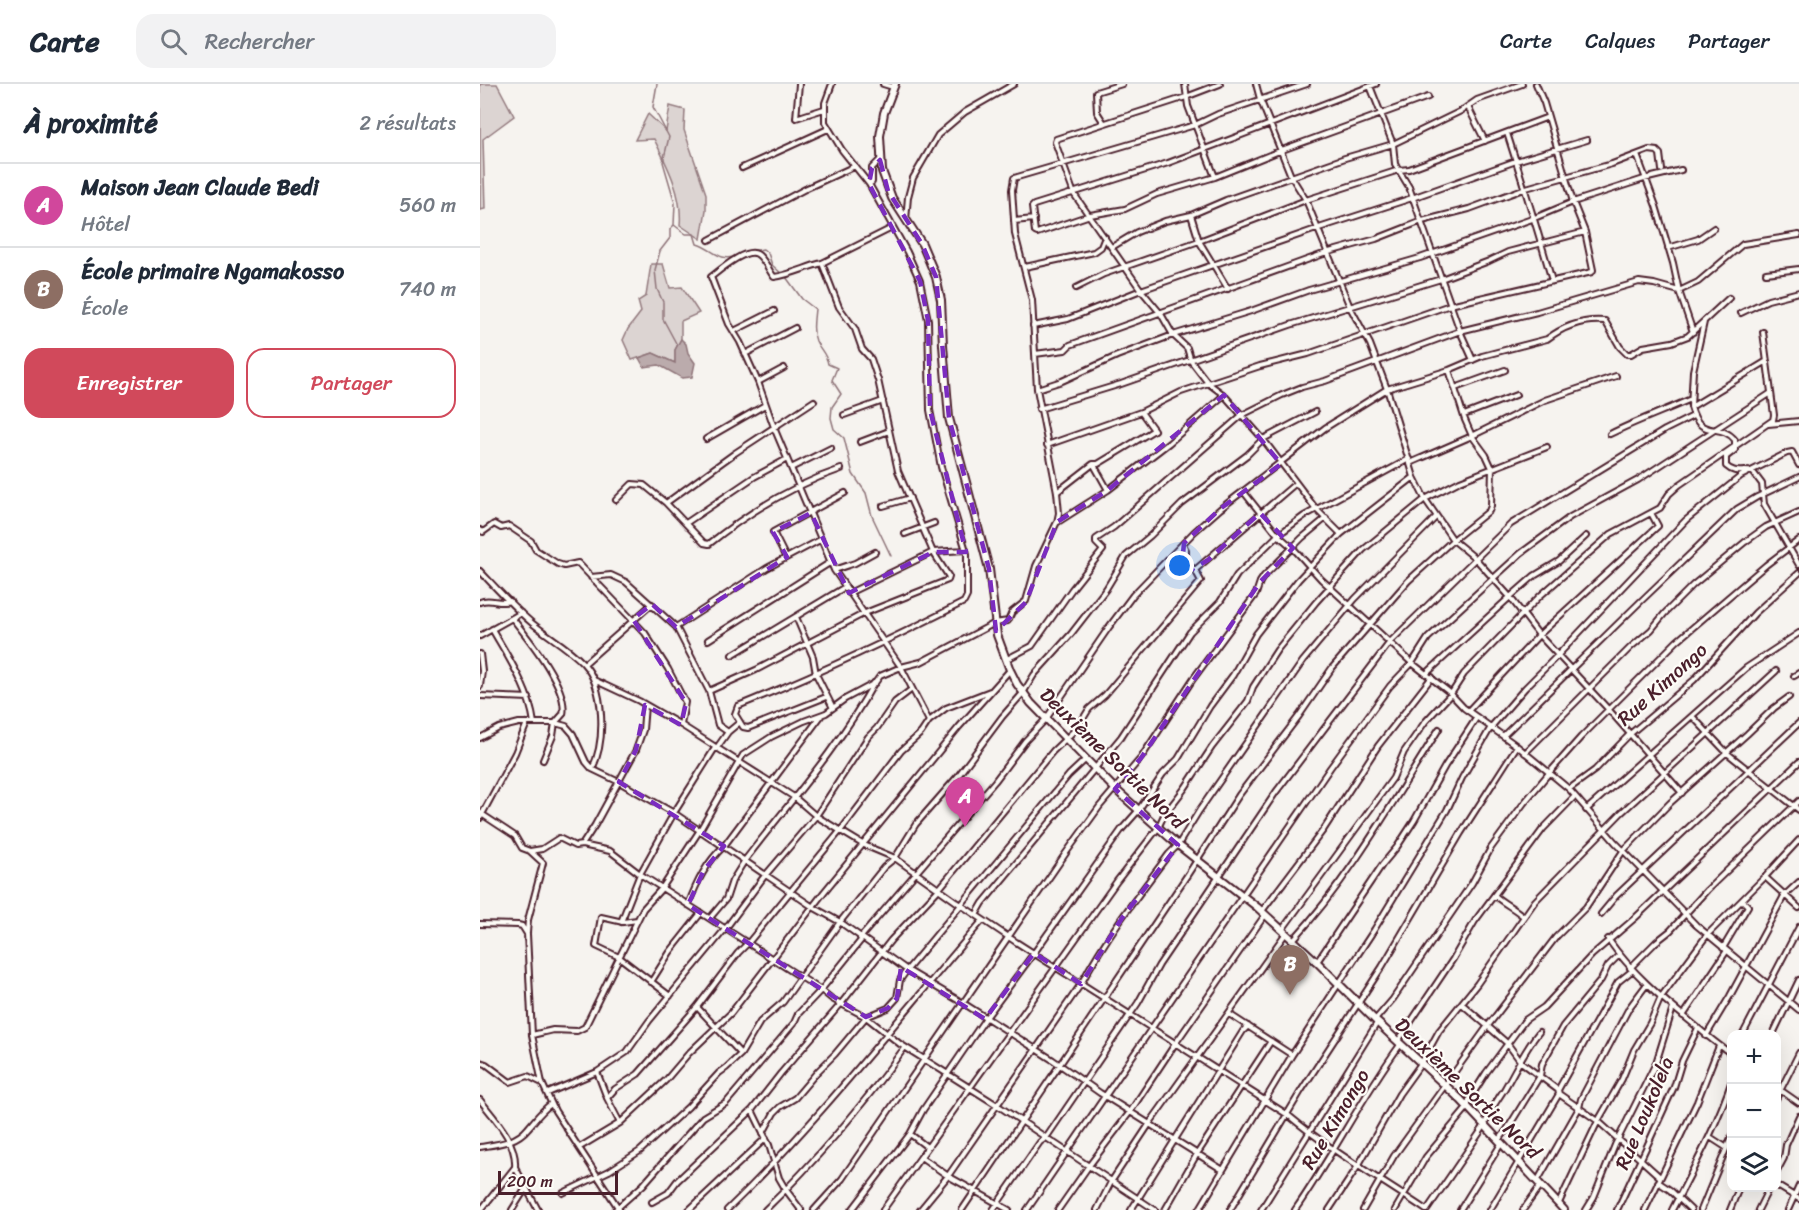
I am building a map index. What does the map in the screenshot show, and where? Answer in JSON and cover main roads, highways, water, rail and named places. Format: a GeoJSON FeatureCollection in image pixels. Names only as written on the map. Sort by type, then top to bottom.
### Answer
{"type":"FeatureCollection","features":[{"type":"Feature","properties":{"kind":"main road","name":"Deuxième Sortie Nord"},"geometry":{"type":"LineString","coordinates":[[894,86],[882,124],[880,160],[888,191],[922,244],[936,277],[941,300],[950,418],[988,562],[995,623],[1010,670],[1023,693],[1085,760],[1138,811],[1244,896],[1339,982],[1376,1021],[1447,1086],[1564,1210]]}},
{"type":"Feature","properties":{"kind":"waterway"},"geometry":{"type":"LineString","coordinates":[[657,84],[653,107],[669,137],[663,162],[675,203],[674,225],[670,229],[670,238],[660,251],[655,270],[657,289],[663,302],[663,319],[677,345]]}},
{"type":"Feature","properties":{"kind":"waterway"},"geometry":{"type":"LineString","coordinates":[[674,225],[686,234],[694,234],[697,244],[720,256],[725,258],[737,256]]}},
{"type":"Feature","properties":{"kind":"waterway"},"geometry":{"type":"LineString","coordinates":[[747,252],[763,249],[768,253],[772,265],[782,274]]}},
{"type":"Feature","properties":{"kind":"waterway"},"geometry":{"type":"LineString","coordinates":[[786,277],[802,299],[815,309],[816,341],[828,364],[837,368],[832,380],[841,394],[832,407],[831,418],[834,429],[844,438],[853,474],[866,493],[872,516],[891,556]]}},
{"type":"Feature","properties":{"kind":"place","name":"Maison Jean Claude Bedi"},"geometry":{"type":"Point","coordinates":[965,827]}},
{"type":"Feature","properties":{"kind":"place","name":"École primaire Ngamakosso"},"geometry":{"type":"Point","coordinates":[1290,995]}}]}
